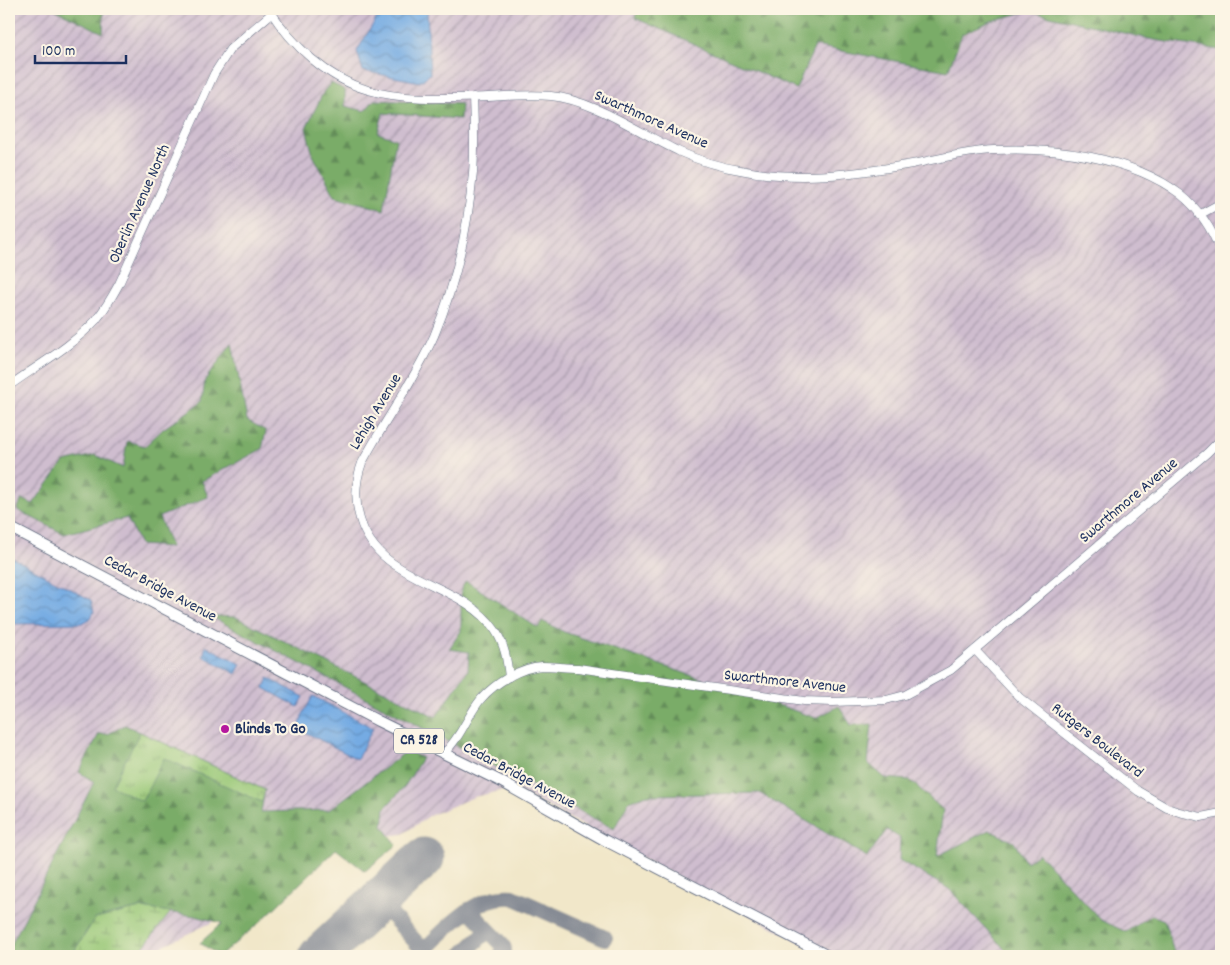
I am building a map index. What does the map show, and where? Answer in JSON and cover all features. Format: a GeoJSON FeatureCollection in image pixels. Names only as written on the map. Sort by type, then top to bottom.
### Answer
{"type":"FeatureCollection","features":[{"type":"Feature","properties":{"kind":"main road","name":"Cedar Bridge Avenue"},"geometry":{"type":"LineString","coordinates":[[9,527],[378,722],[500,780],[606,841],[828,956]]}},
{"type":"Feature","properties":{"kind":"street","name":"Swarthmore Avenue"},"geometry":{"type":"LineString","coordinates":[[270,11],[294,42],[311,58],[337,77],[367,90],[400,96],[552,96],[569,99],[601,112],[681,152],[739,170],[780,176],[817,177],[843,175],[992,150],[1043,149],[1102,160],[1147,175],[1180,194],[1209,226],[1221,253]]}},
{"type":"Feature","properties":{"kind":"street","name":"Oberlin Avenue North"},"geometry":{"type":"LineString","coordinates":[[9,386],[79,336],[107,306],[119,284],[222,59],[270,11]]}},
{"type":"Feature","properties":{"kind":"street","name":"Lehigh Avenue"},"geometry":{"type":"LineString","coordinates":[[473,97],[473,172],[470,200],[454,275],[434,335],[424,357],[362,463],[357,477],[356,499],[362,527],[370,542],[379,553],[397,567],[474,610],[495,629],[506,655],[509,678]]}},
{"type":"Feature","properties":{"kind":"street"},"geometry":{"type":"LineString","coordinates":[[1199,214],[1221,203]]}},
{"type":"Feature","properties":{"kind":"street","name":"Swarthmore Avenue"},"geometry":{"type":"LineString","coordinates":[[444,753],[455,743],[481,699],[492,689],[529,668],[541,666],[578,668],[804,701],[855,702],[886,700],[905,695],[952,670],[1207,453],[1221,439]]}},
{"type":"Feature","properties":{"kind":"street","name":"Rutgers Boulevard"},"geometry":{"type":"LineString","coordinates":[[975,650],[1020,698],[1138,791],[1167,808],[1179,812],[1202,817],[1221,813]]}},
{"type":"Feature","properties":{"kind":"shaded area"},"geometry":{"type":"Polygon","coordinates":[[[9,9],[638,9],[635,18],[700,46],[815,46],[948,71],[962,35],[991,21],[1028,11],[1154,40],[1221,50],[1221,956],[826,956],[513,788],[474,797],[429,816],[403,834],[357,839],[314,854],[226,916],[164,945],[152,956],[9,956],[9,9]]]}},
{"type":"Feature","properties":{"kind":"green space"},"geometry":{"type":"Polygon","coordinates":[[[54,9],[104,9],[103,33],[54,9]]]}},
{"type":"Feature","properties":{"kind":"green space"},"geometry":{"type":"Polygon","coordinates":[[[638,9],[1221,9],[1221,50],[1154,40],[1028,11],[991,21],[962,34],[948,71],[815,46],[796,89],[635,18],[638,9]]]}},
{"type":"Feature","properties":{"kind":"green space"},"geometry":{"type":"Polygon","coordinates":[[[331,83],[345,90],[345,106],[365,111],[374,100],[461,104],[460,119],[383,113],[378,133],[396,139],[384,210],[335,196],[313,155],[306,128],[324,91],[331,83]]]}},
{"type":"Feature","properties":{"kind":"green space"},"geometry":{"type":"Polygon","coordinates":[[[232,343],[247,420],[266,431],[262,449],[202,481],[208,497],[159,517],[171,547],[140,545],[127,518],[64,534],[17,510],[22,499],[33,504],[64,462],[95,455],[123,468],[127,441],[145,446],[163,429],[202,402],[205,380],[232,343]]]}},
{"type":"Feature","properties":{"kind":"green space"},"geometry":{"type":"Polygon","coordinates":[[[466,581],[538,628],[542,621],[564,632],[816,718],[839,706],[851,725],[872,724],[868,763],[885,778],[910,780],[943,810],[937,856],[989,830],[1014,842],[1026,862],[1039,854],[1101,920],[1126,932],[1151,915],[1164,920],[1173,949],[1179,956],[1011,956],[949,889],[899,860],[900,838],[887,830],[867,857],[759,793],[647,795],[629,801],[614,829],[210,616],[236,617],[436,717],[468,670],[469,652],[449,649],[461,631],[461,589],[466,581]]]}},
{"type":"Feature","properties":{"kind":"green space"},"geometry":{"type":"Polygon","coordinates":[[[125,725],[265,790],[261,812],[329,810],[407,751],[422,758],[405,786],[385,808],[383,826],[397,845],[365,871],[336,849],[259,923],[220,956],[200,943],[222,923],[195,916],[140,908],[95,919],[71,956],[9,956],[9,949],[94,782],[79,772],[99,734],[108,734],[125,725]]]}},
{"type":"Feature","properties":{"kind":"green space"},"geometry":{"type":"Polygon","coordinates":[[[140,732],[265,790],[262,802],[164,758],[142,801],[112,786],[140,732]]]}},
{"type":"Feature","properties":{"kind":"green space"},"geometry":{"type":"Polygon","coordinates":[[[140,908],[171,912],[136,956],[71,956],[95,919],[140,908]]]}},
{"type":"Feature","properties":{"kind":"water"},"geometry":{"type":"Polygon","coordinates":[[[382,9],[427,9],[430,74],[420,82],[363,71],[357,51],[382,9]]]}},
{"type":"Feature","properties":{"kind":"water"},"geometry":{"type":"Polygon","coordinates":[[[9,556],[91,600],[94,612],[90,619],[82,623],[9,624],[9,556]]]}},
{"type":"Feature","properties":{"kind":"water"},"geometry":{"type":"Polygon","coordinates":[[[206,646],[241,664],[236,674],[203,656],[206,646]]]}},
{"type":"Feature","properties":{"kind":"water"},"geometry":{"type":"Polygon","coordinates":[[[268,678],[304,697],[298,707],[264,688],[268,678]]]}},
{"type":"Feature","properties":{"kind":"water"},"geometry":{"type":"Polygon","coordinates":[[[313,696],[373,728],[357,759],[299,729],[302,716],[313,696]]]}},
{"type":"Feature","properties":{"kind":"taxiway"},"geometry":{"type":"LineString","coordinates":[[418,956],[461,916],[486,901],[499,897],[513,897],[605,938]]}},
{"type":"Feature","properties":{"kind":"taxiway"},"geometry":{"type":"LineString","coordinates":[[373,906],[383,906],[424,951]]}},
{"type":"Feature","properties":{"kind":"taxiway"},"geometry":{"type":"LineString","coordinates":[[469,910],[502,944],[504,953],[500,956]]}},
{"type":"Feature","properties":{"kind":"taxiway"},"geometry":{"type":"LineString","coordinates":[[461,956],[488,930]]}},
{"type":"Feature","properties":{"kind":"runway"},"geometry":{"type":"LineString","coordinates":[[319,956],[424,858]]}},
{"type":"Feature","properties":{"kind":"place","name":"Blinds To Go"},"geometry":{"type":"Point","coordinates":[225,729]}}]}
